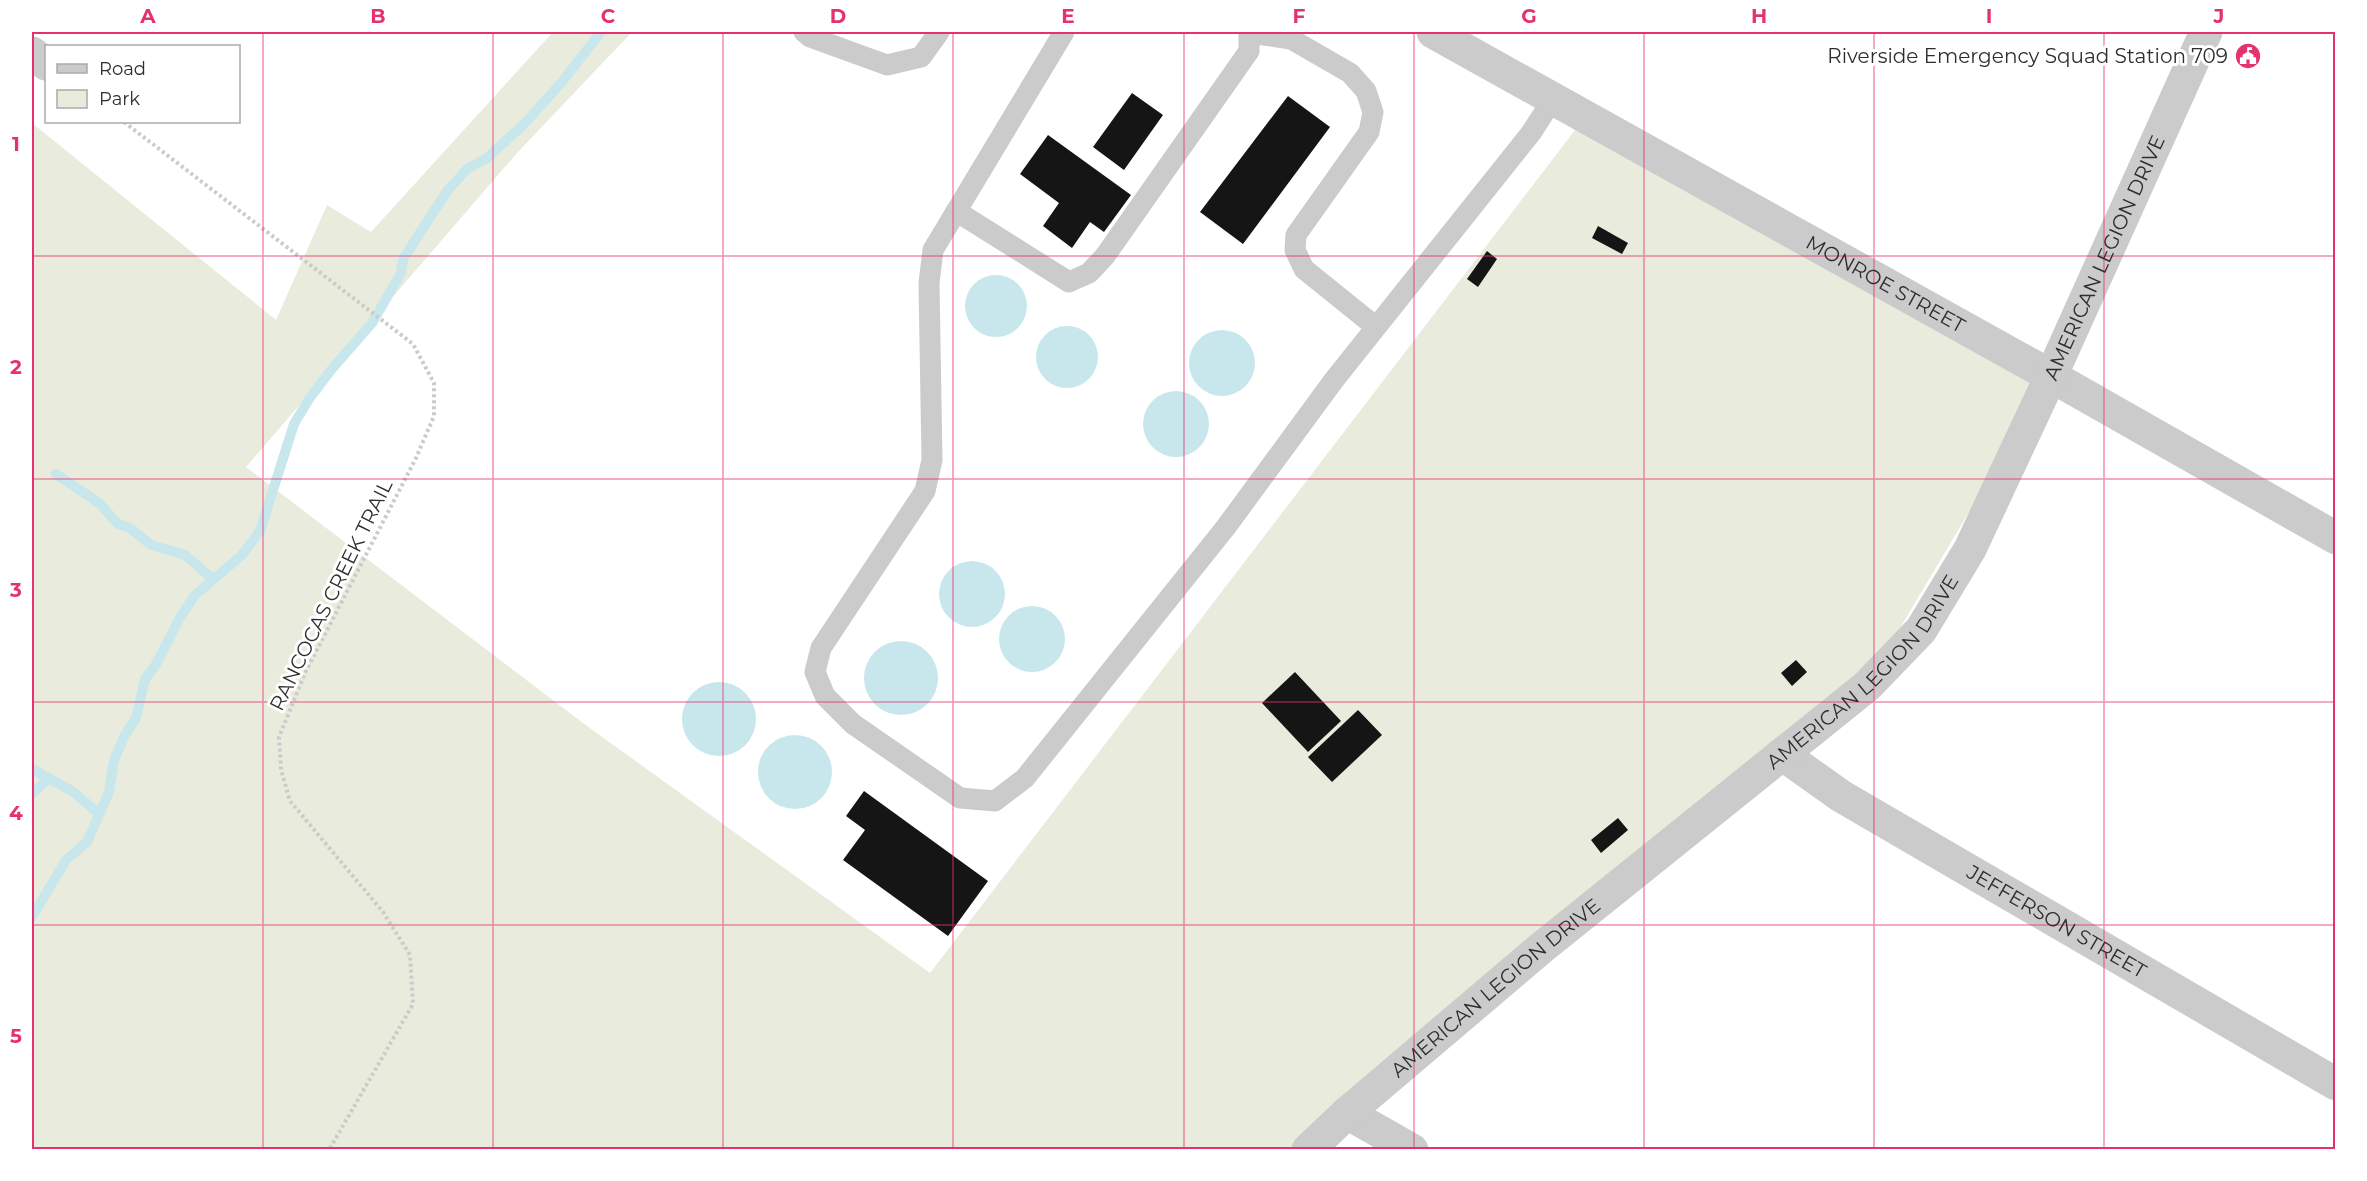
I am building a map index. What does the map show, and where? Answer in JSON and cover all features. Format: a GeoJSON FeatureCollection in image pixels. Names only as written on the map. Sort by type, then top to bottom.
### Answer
{"type":"FeatureCollection","features":[{"type":"Feature","properties":{"kind":"street","name":"MONROE STREET"},"geometry":{"type":"LineString","coordinates":[[1433,32],[2051,376],[2336,538]]}},
{"type":"Feature","properties":{"kind":"street","name":"AMERICAN LEGION DRIVE"},"geometry":{"type":"LineString","coordinates":[[1308,1149],[1347,1113],[1540,949],[1867,686],[1921,630],[1970,549],[2051,376],[2206,32]]}},
{"type":"Feature","properties":{"kind":"street"},"geometry":{"type":"LineString","coordinates":[[32,53],[45,63]]}},
{"type":"Feature","properties":{"kind":"street","name":"JEFFERSON STREET"},"geometry":{"type":"LineString","coordinates":[[1782,754],[1841,796],[2336,1083]]}},
{"type":"Feature","properties":{"kind":"street"},"geometry":{"type":"LineString","coordinates":[[1347,1113],[1412,1149]]}},
{"type":"Feature","properties":{"kind":"lane"},"geometry":{"type":"LineString","coordinates":[[804,32],[810,37],[886,65],[921,57],[939,32]]}},
{"type":"Feature","properties":{"kind":"lane"},"geometry":{"type":"LineString","coordinates":[[1064,32],[933,250],[929,283],[932,460],[925,492],[821,648],[815,672],[825,696],[854,724],[960,798],[995,801],[1025,778],[1226,527],[1334,380],[1531,133],[1553,99]]}},
{"type":"Feature","properties":{"kind":"lane"},"geometry":{"type":"LineString","coordinates":[[956,210],[1069,282],[1089,273],[1105,256],[1249,51],[1249,32],[1291,39],[1350,73],[1366,91],[1373,112],[1369,132],[1296,235],[1295,249],[1304,268],[1376,327]]}},
{"type":"Feature","properties":{"kind":"path","name":"RANCOCAS CREEK TRAIL"},"geometry":{"type":"LineString","coordinates":[[125,123],[413,344],[434,383],[434,416],[416,458],[306,671],[279,737],[281,770],[290,801],[383,912],[411,955],[413,1004],[329,1149]]}},
{"type":"Feature","properties":{"kind":"green space"},"geometry":{"type":"Polygon","coordinates":[[[553,32],[632,32],[517,153],[246,467],[587,726],[930,973],[1588,113],[2055,367],[1890,645],[1303,1149],[32,1149],[32,123],[276,320],[327,205],[371,232],[553,32]]]}},
{"type":"Feature","properties":{"kind":"water"},"geometry":{"type":"Polygon","coordinates":[[[996,275],[1008,277],[1018,284],[1025,294],[1027,306],[1025,318],[1018,328],[1008,335],[996,337],[984,335],[974,328],[967,318],[965,306],[967,294],[974,284],[984,277],[996,275]]]}},
{"type":"Feature","properties":{"kind":"water"},"geometry":{"type":"Polygon","coordinates":[[[1067,326],[1079,328],[1089,335],[1096,345],[1098,357],[1096,369],[1089,379],[1079,386],[1067,388],[1055,386],[1045,379],[1038,369],[1036,357],[1038,345],[1045,335],[1055,328],[1067,326]]]}},
{"type":"Feature","properties":{"kind":"water"},"geometry":{"type":"Polygon","coordinates":[[[1215,330],[1229,330],[1241,335],[1250,344],[1255,363],[1253,376],[1246,387],[1229,396],[1215,396],[1203,391],[1194,382],[1189,370],[1189,356],[1194,344],[1203,335],[1215,330]]]}},
{"type":"Feature","properties":{"kind":"water"},"geometry":{"type":"Polygon","coordinates":[[[1169,391],[1183,391],[1195,396],[1204,405],[1209,424],[1207,437],[1200,448],[1183,457],[1169,457],[1157,452],[1148,443],[1143,431],[1143,417],[1148,405],[1157,396],[1169,391]]]}},
{"type":"Feature","properties":{"kind":"water"},"geometry":{"type":"Polygon","coordinates":[[[965,561],[979,561],[991,566],[1000,575],[1005,594],[1003,607],[996,618],[979,627],[965,627],[953,622],[944,613],[939,601],[939,587],[944,575],[953,566],[965,561]]]}},
{"type":"Feature","properties":{"kind":"water"},"geometry":{"type":"Polygon","coordinates":[[[1025,606],[1039,606],[1051,611],[1060,620],[1065,639],[1063,652],[1056,663],[1039,672],[1025,672],[1013,667],[1004,658],[999,646],[999,632],[1004,620],[1013,611],[1025,606]]]}},
{"type":"Feature","properties":{"kind":"water"},"geometry":{"type":"Polygon","coordinates":[[[901,641],[915,644],[927,652],[935,664],[938,678],[935,692],[927,704],[915,712],[901,715],[887,712],[875,704],[867,692],[864,678],[867,664],[875,652],[887,644],[901,641]]]}},
{"type":"Feature","properties":{"kind":"water"},"geometry":{"type":"Polygon","coordinates":[[[719,682],[733,685],[745,693],[753,705],[756,719],[753,733],[745,745],[733,753],[719,756],[705,753],[693,745],[685,733],[682,719],[685,705],[693,693],[705,685],[719,682]]]}},
{"type":"Feature","properties":{"kind":"water"},"geometry":{"type":"Polygon","coordinates":[[[795,735],[809,738],[821,746],[829,758],[832,772],[829,786],[821,798],[809,806],[795,809],[781,806],[769,798],[761,786],[758,772],[761,758],[769,746],[781,738],[795,735]]]}},
{"type":"Feature","properties":{"kind":"building"},"geometry":{"type":"Polygon","coordinates":[[[1132,93],[1163,115],[1124,170],[1093,147],[1132,93]]]}},
{"type":"Feature","properties":{"kind":"building"},"geometry":{"type":"Polygon","coordinates":[[[1288,96],[1330,127],[1243,244],[1200,212],[1288,96]]]}},
{"type":"Feature","properties":{"kind":"building"},"geometry":{"type":"Polygon","coordinates":[[[1048,135],[1131,195],[1104,232],[1090,222],[1072,248],[1043,226],[1059,203],[1020,174],[1048,135]]]}},
{"type":"Feature","properties":{"kind":"building"},"geometry":{"type":"Polygon","coordinates":[[[1598,226],[1628,243],[1622,254],[1592,238],[1598,226]]]}},
{"type":"Feature","properties":{"kind":"building"},"geometry":{"type":"Polygon","coordinates":[[[1487,251],[1497,259],[1478,287],[1467,279],[1487,251]]]}},
{"type":"Feature","properties":{"kind":"building"},"geometry":{"type":"Polygon","coordinates":[[[1796,660],[1807,672],[1792,686],[1781,673],[1796,660]]]}},
{"type":"Feature","properties":{"kind":"building"},"geometry":{"type":"Polygon","coordinates":[[[1295,672],[1341,721],[1308,752],[1262,703],[1295,672]]]}},
{"type":"Feature","properties":{"kind":"building"},"geometry":{"type":"Polygon","coordinates":[[[1358,710],[1382,735],[1332,782],[1308,757],[1358,710]]]}},
{"type":"Feature","properties":{"kind":"building"},"geometry":{"type":"Polygon","coordinates":[[[864,791],[988,881],[948,936],[843,860],[865,830],[846,816],[864,791]]]}},
{"type":"Feature","properties":{"kind":"building"},"geometry":{"type":"Polygon","coordinates":[[[1618,818],[1628,830],[1601,853],[1591,840],[1618,818]]]}},
{"type":"Feature","properties":{"kind":"waterway"},"geometry":{"type":"LineString","coordinates":[[32,917],[66,860],[87,842],[109,792],[114,760],[125,735],[136,718],[145,679],[155,666],[181,616],[195,595],[242,555],[260,531],[294,424],[309,399],[372,323],[401,273],[403,259],[447,191],[468,168],[486,159],[524,124],[561,83],[601,32]]}},
{"type":"Feature","properties":{"kind":"waterway"},"geometry":{"type":"LineString","coordinates":[[56,474],[99,503],[118,524],[130,528],[151,545],[185,555],[213,579]]}},
{"type":"Feature","properties":{"kind":"waterway"},"geometry":{"type":"LineString","coordinates":[[32,769],[72,791],[98,813]]}},
{"type":"Feature","properties":{"kind":"waterway"},"geometry":{"type":"LineString","coordinates":[[32,794],[48,779]]}},
{"type":"Feature","properties":{"kind":"place","name":"Riverside Emergency Squad Station 709"},"geometry":{"type":"Point","coordinates":[2248,56]}}]}
